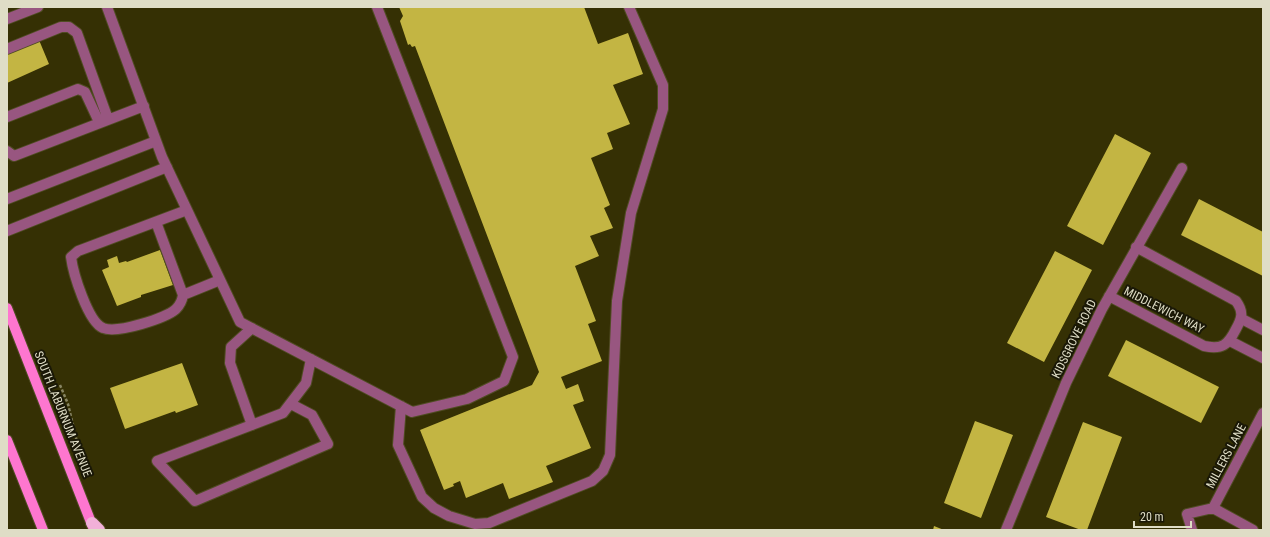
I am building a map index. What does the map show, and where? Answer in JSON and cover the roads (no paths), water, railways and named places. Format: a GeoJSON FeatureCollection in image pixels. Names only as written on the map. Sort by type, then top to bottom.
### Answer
{"type":"FeatureCollection","features":[{"type":"Feature","properties":{"kind":"main road","name":"SOUTH LABURNUM AVENUE"},"geometry":{"type":"LineString","coordinates":[[7,308],[95,528]]}},
{"type":"Feature","properties":{"kind":"main road"},"geometry":{"type":"LineString","coordinates":[[7,440],[43,530]]}},
{"type":"Feature","properties":{"kind":"street"},"geometry":{"type":"LineString","coordinates":[[7,19],[38,7]]}},
{"type":"Feature","properties":{"kind":"street"},"geometry":{"type":"LineString","coordinates":[[107,7],[156,141],[240,322],[412,412],[467,399],[504,381],[513,357],[377,7]]}},
{"type":"Feature","properties":{"kind":"street"},"geometry":{"type":"LineString","coordinates":[[401,406],[398,445],[422,497],[434,508],[474,524],[489,523],[592,481],[603,471],[610,455],[618,301],[631,213],[663,109],[664,97],[663,85],[630,7]]}},
{"type":"Feature","properties":{"kind":"street"},"geometry":{"type":"LineString","coordinates":[[7,49],[61,27],[69,27],[76,33],[103,120]]}},
{"type":"Feature","properties":{"kind":"street"},"geometry":{"type":"LineString","coordinates":[[7,117],[78,89],[85,92],[103,120]]}},
{"type":"Feature","properties":{"kind":"street"},"geometry":{"type":"LineString","coordinates":[[7,151],[14,156],[103,120],[144,106]]}},
{"type":"Feature","properties":{"kind":"street"},"geometry":{"type":"LineString","coordinates":[[7,199],[156,141]]}},
{"type":"Feature","properties":{"kind":"street"},"geometry":{"type":"LineString","coordinates":[[7,230],[167,167]]}},
{"type":"Feature","properties":{"kind":"street","name":"KIDSGROVE ROAD"},"geometry":{"type":"LineString","coordinates":[[1006,530],[1066,383],[1109,296],[1182,168]]}},
{"type":"Feature","properties":{"kind":"street"},"geometry":{"type":"LineString","coordinates":[[156,222],[183,295],[181,303],[176,310],[133,327],[114,331],[102,328],[92,318],[72,270],[71,257],[78,251],[187,210]]}},
{"type":"Feature","properties":{"kind":"street"},"geometry":{"type":"LineString","coordinates":[[1136,247],[1232,297],[1240,306],[1242,318],[1230,341],[1263,358]]}},
{"type":"Feature","properties":{"kind":"street"},"geometry":{"type":"LineString","coordinates":[[183,295],[220,280]]}},
{"type":"Feature","properties":{"kind":"street","name":"MIDDLEWICH WAY"},"geometry":{"type":"LineString","coordinates":[[1109,296],[1204,346],[1218,347],[1230,341]]}},
{"type":"Feature","properties":{"kind":"street"},"geometry":{"type":"LineString","coordinates":[[1242,318],[1263,330]]}},
{"type":"Feature","properties":{"kind":"street"},"geometry":{"type":"LineString","coordinates":[[252,328],[231,347],[230,363],[252,425]]}},
{"type":"Feature","properties":{"kind":"street"},"geometry":{"type":"LineString","coordinates":[[291,404],[312,414],[328,444],[195,501],[157,461],[283,413],[306,383],[311,359]]}},
{"type":"Feature","properties":{"kind":"street","name":"MILLERS LANE"},"geometry":{"type":"LineString","coordinates":[[1213,508],[1263,413]]}},
{"type":"Feature","properties":{"kind":"street"},"geometry":{"type":"LineString","coordinates":[[1192,530],[1187,514],[1213,508],[1253,530]]}}]}
